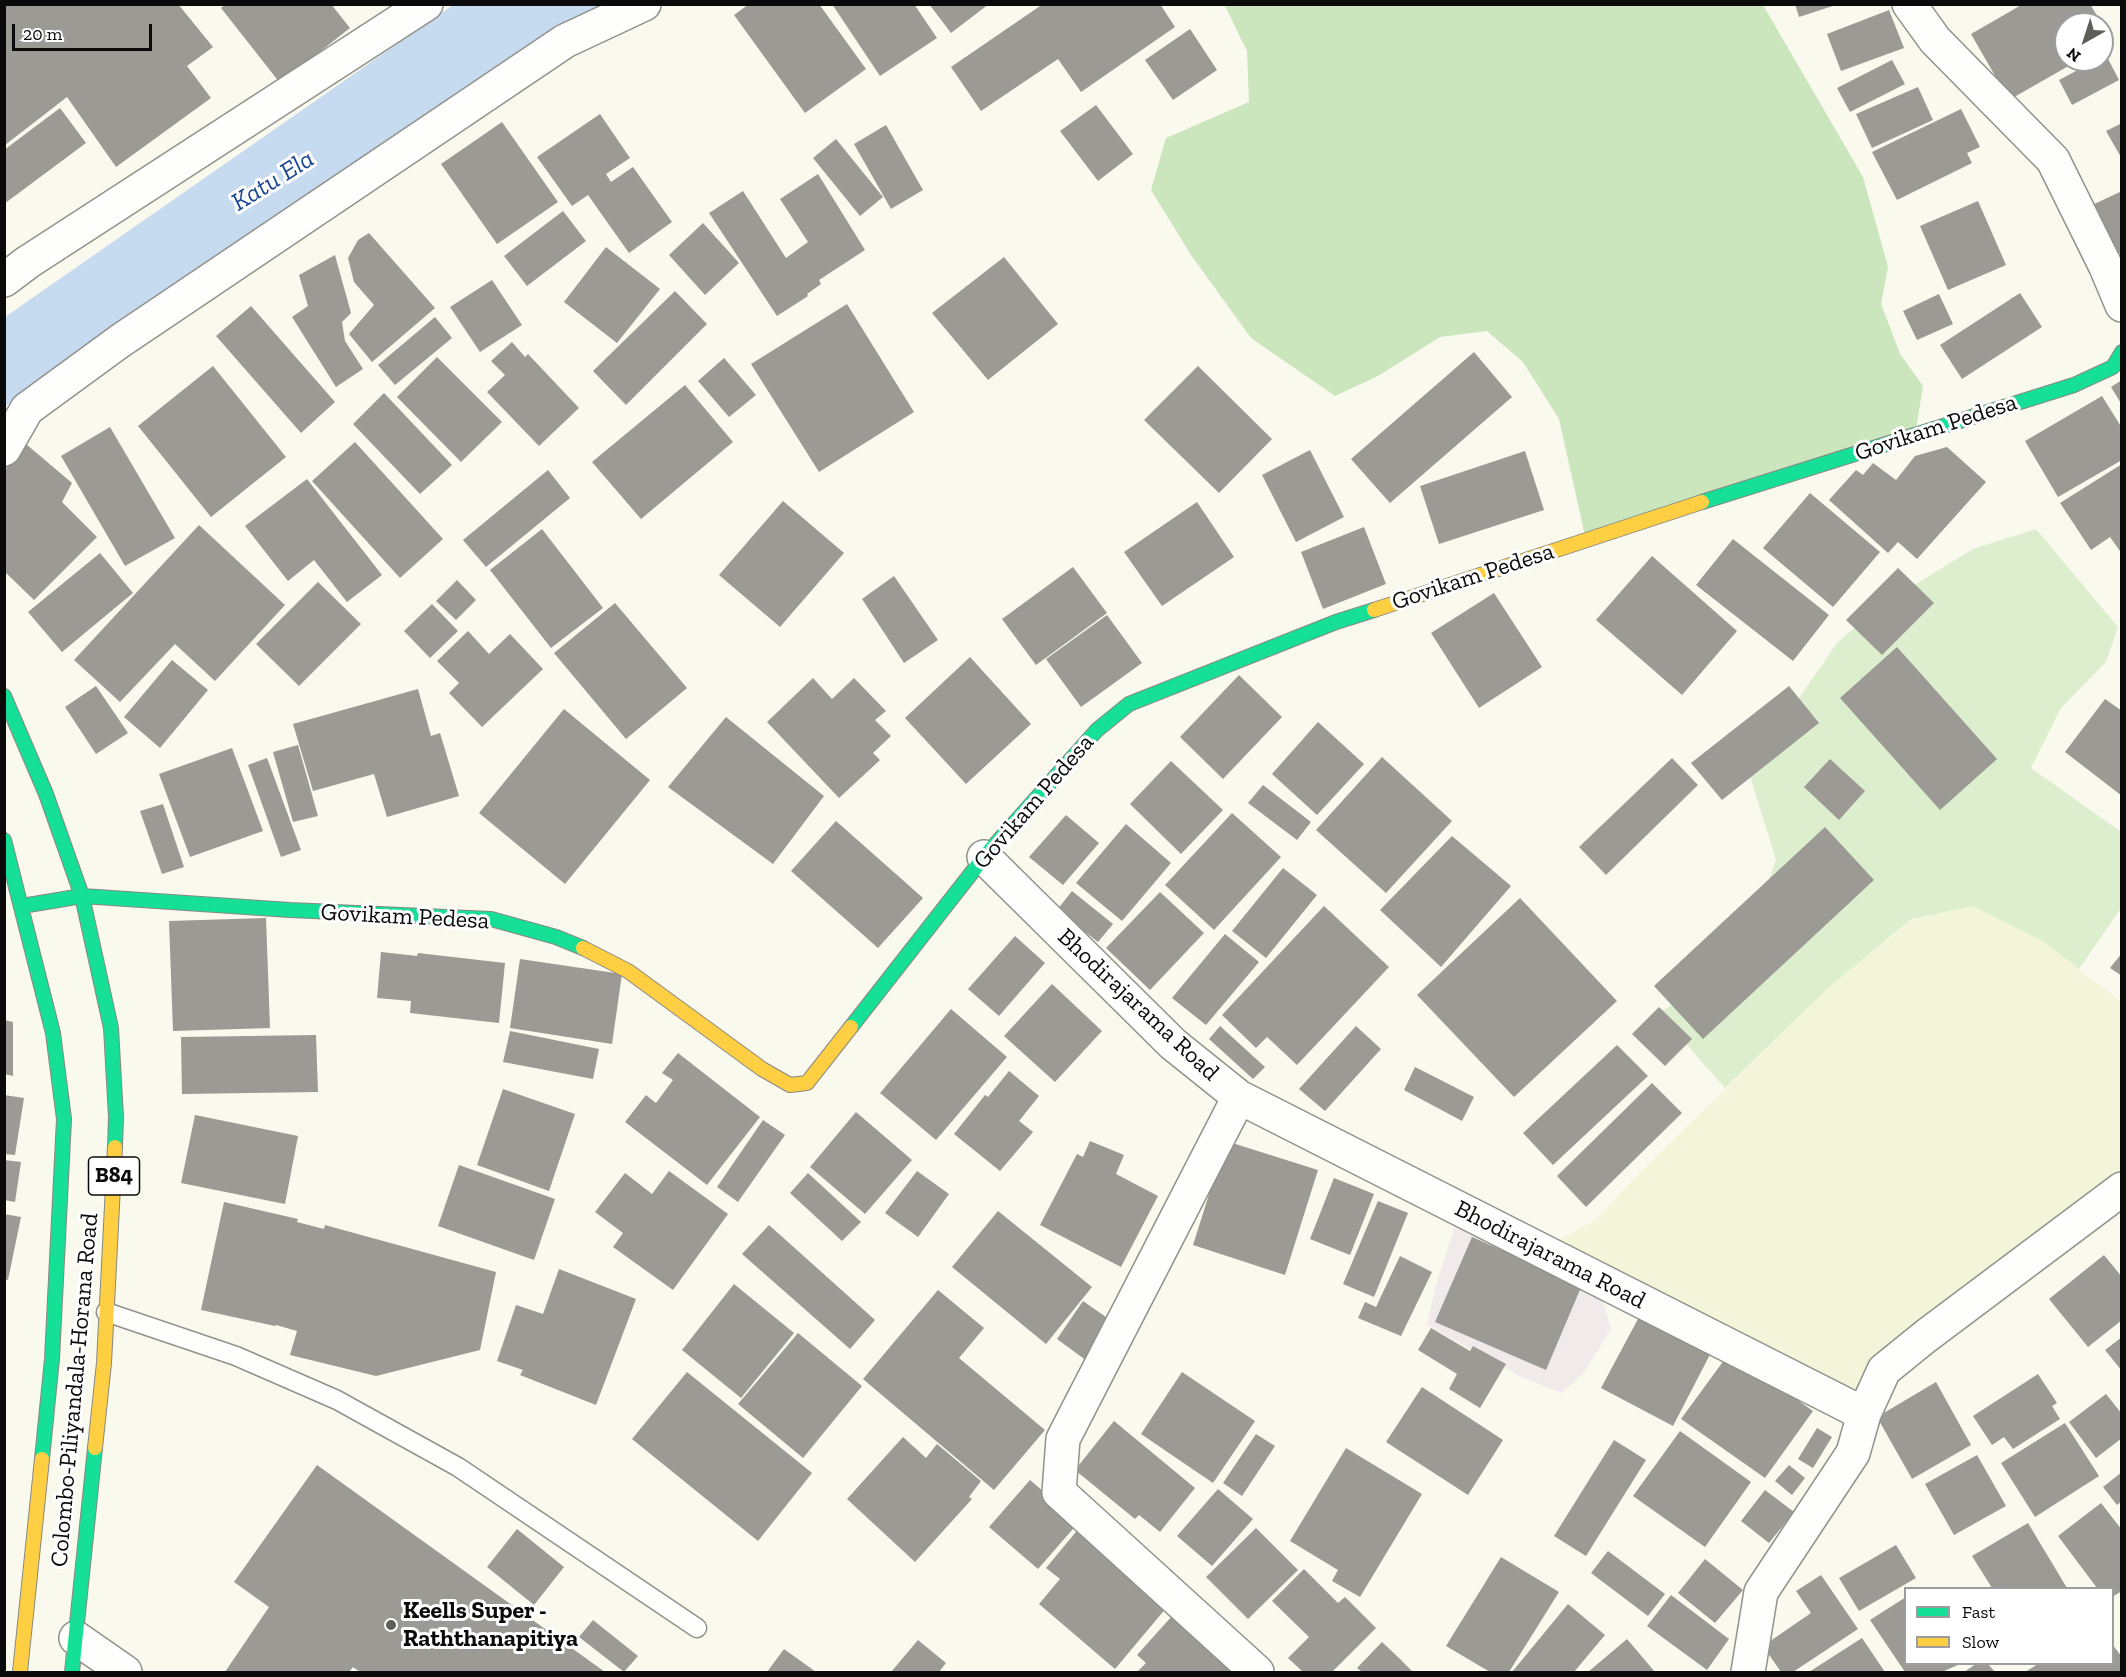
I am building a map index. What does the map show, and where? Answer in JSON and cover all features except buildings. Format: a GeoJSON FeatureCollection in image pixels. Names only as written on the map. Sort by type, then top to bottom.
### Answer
{"type":"FeatureCollection","features":[{"type":"Feature","properties":{"kind":"street"},"geometry":{"type":"LineString","coordinates":[[4,280],[28,262],[426,4]]}},
{"type":"Feature","properties":{"kind":"street"},"geometry":{"type":"LineString","coordinates":[[4,449],[27,409],[120,341],[565,41],[644,4]]}},
{"type":"Feature","properties":{"kind":"street"},"geometry":{"type":"LineString","coordinates":[[1909,4],[1935,40],[2053,159],[2106,267],[2121,305]]}},
{"type":"Feature","properties":{"kind":"street","name":"Govikam Pedesa"},"geometry":{"type":"LineString","coordinates":[[22,906],[82,896],[290,910],[491,919],[556,937],[594,952],[628,971],[762,1069],[790,1085],[807,1083],[984,857],[1097,730],[1129,704],[1336,622],[1709,500],[2074,385],[2113,367],[2121,352]]}},
{"type":"Feature","properties":{"kind":"street","name":"Colombo-Piliyandala-Horana Road"},"geometry":{"type":"LineString","coordinates":[[4,696],[46,794],[82,896],[112,1039],[116,1117],[104,1363],[72,1672]]}},
{"type":"Feature","properties":{"kind":"street","name":"Colombo-Piliyandala-Horana Road"},"geometry":{"type":"LineString","coordinates":[[4,840],[53,1033],[64,1119],[52,1359],[20,1672]]}},
{"type":"Feature","properties":{"kind":"street","name":"Bhodirajarama Road"},"geometry":{"type":"LineString","coordinates":[[984,857],[1173,1044],[1239,1097],[1864,1414]]}},
{"type":"Feature","properties":{"kind":"street"},"geometry":{"type":"LineString","coordinates":[[1239,1097],[1062,1439],[1059,1492],[1257,1672]]}},
{"type":"Feature","properties":{"kind":"street"},"geometry":{"type":"LineString","coordinates":[[1749,1672],[1761,1592],[1852,1453],[1864,1414],[1884,1370],[2121,1189]]}},
{"type":"Feature","properties":{"kind":"street"},"geometry":{"type":"LineString","coordinates":[[76,1638],[125,1672]]}},
{"type":"Feature","properties":{"kind":"lane"},"geometry":{"type":"LineString","coordinates":[[106,1312],[236,1356],[337,1400],[458,1467],[697,1628]]}},
{"type":"Feature","properties":{"kind":"shaded area"},"geometry":{"type":"Polygon","coordinates":[[[1460,1210],[1596,1278],[1611,1329],[1584,1372],[1562,1393],[1519,1376],[1427,1325],[1436,1285],[1460,1210]]]}},
{"type":"Feature","properties":{"kind":"green space"},"geometry":{"type":"Polygon","coordinates":[[[1763,5],[1863,177],[1888,267],[1881,304],[1900,354],[1923,386],[1915,435],[1586,540],[1559,419],[1523,362],[1487,331],[1440,337],[1378,376],[1335,396],[1251,338],[1191,255],[1151,190],[1166,138],[1249,102],[1247,51],[1225,6],[1763,5]]]}},
{"type":"Feature","properties":{"kind":"green space"},"geometry":{"type":"Polygon","coordinates":[[[2036,529],[2118,627],[2106,662],[2061,708],[2031,768],[2121,832],[2121,908],[2079,969],[2044,942],[1972,906],[1910,920],[1830,986],[1725,1088],[1659,1013],[1739,962],[1776,860],[1750,776],[1727,733],[1788,714],[1837,643],[1864,620],[1916,584],[1973,549],[2036,529]]]}},
{"type":"Feature","properties":{"kind":"green space"},"geometry":{"type":"Polygon","coordinates":[[[1972,906],[2044,942],[2121,1002],[2121,1189],[1926,1336],[1864,1414],[1541,1250],[1595,1220],[1830,986],[1910,921],[1972,906]]]}},
{"type":"Feature","properties":{"kind":"water","name":"Katu Ela"},"geometry":{"type":"Polygon","coordinates":[[[453,5],[622,5],[544,44],[20,393],[5,407],[5,317],[453,5]]]}},
{"type":"Feature","properties":{"kind":"traffic: fast"},"geometry":{"type":"LineString","coordinates":[[1702,502],[2074,385],[2113,367],[2122,352]]}},
{"type":"Feature","properties":{"kind":"traffic: fast"},"geometry":{"type":"LineString","coordinates":[[851,1027],[984,857],[1097,730],[1129,704],[1336,622],[1374,610]]}},
{"type":"Feature","properties":{"kind":"traffic: fast"},"geometry":{"type":"LineString","coordinates":[[4,696],[46,794],[82,896],[111,1028],[116,1117],[115,1147]]}},
{"type":"Feature","properties":{"kind":"traffic: fast"},"geometry":{"type":"LineString","coordinates":[[4,840],[53,1033],[64,1119],[52,1359],[42,1459]]}},
{"type":"Feature","properties":{"kind":"traffic: fast"},"geometry":{"type":"LineString","coordinates":[[22,906],[82,896],[290,910],[491,919],[556,937],[583,948]]}},
{"type":"Feature","properties":{"kind":"traffic: fast"},"geometry":{"type":"LineString","coordinates":[[72,1672],[95,1448]]}},
{"type":"Feature","properties":{"kind":"traffic: slow"},"geometry":{"type":"LineString","coordinates":[[1374,610],[1702,502]]}},
{"type":"Feature","properties":{"kind":"traffic: slow"},"geometry":{"type":"LineString","coordinates":[[583,948],[628,971],[762,1069],[790,1085],[807,1083],[851,1027]]}},
{"type":"Feature","properties":{"kind":"traffic: slow"},"geometry":{"type":"LineString","coordinates":[[95,1448],[104,1363],[115,1147]]}},
{"type":"Feature","properties":{"kind":"traffic: slow"},"geometry":{"type":"LineString","coordinates":[[20,1672],[42,1459]]}},
{"type":"Feature","properties":{"kind":"place","name":"Keells Super - Raththanapitiya"},"geometry":{"type":"Point","coordinates":[391,1625]}}]}
